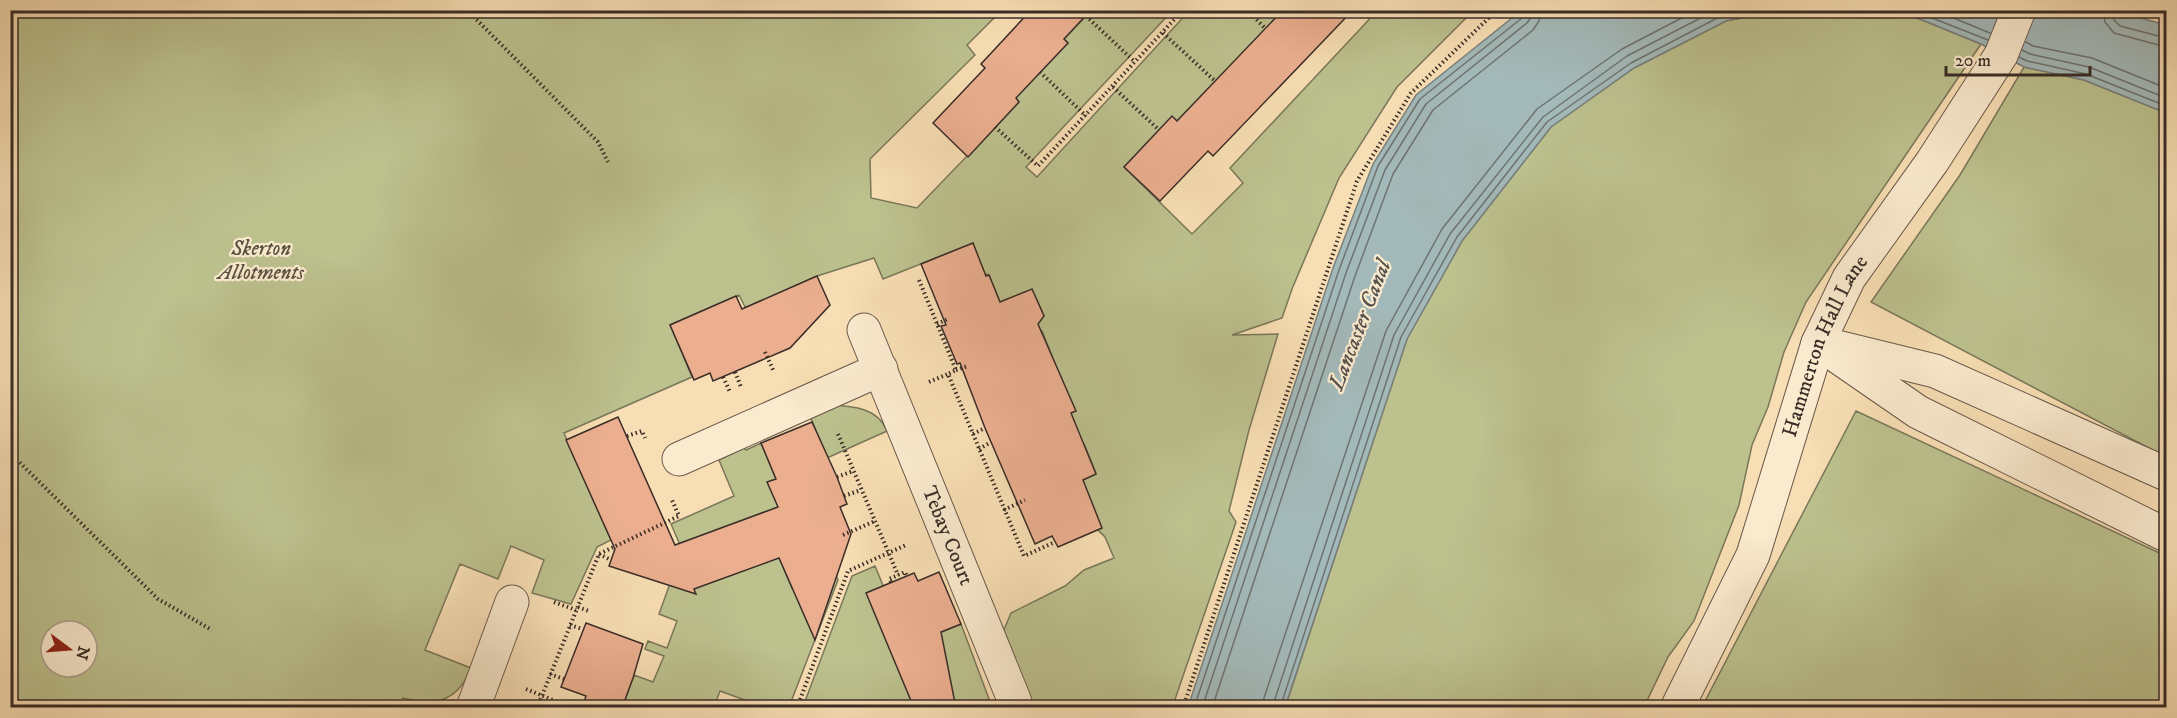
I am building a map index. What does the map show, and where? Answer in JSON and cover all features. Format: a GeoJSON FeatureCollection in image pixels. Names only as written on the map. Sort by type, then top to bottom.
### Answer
{"type":"FeatureCollection","features":[{"type":"Feature","properties":{"kind":"street","name":"Hammerton Hall Lane"},"geometry":{"type":"LineString","coordinates":[[1677,708],[1753,555],[1818,343],[1850,278],[1932,162],[2001,55],[2019,10]]}},
{"type":"Feature","properties":{"kind":"street","name":"Tebay Court"},"geometry":{"type":"LineString","coordinates":[[864,330],[1014,705]]}},
{"type":"Feature","properties":{"kind":"street"},"geometry":{"type":"LineString","coordinates":[[1818,343],[1935,371],[2166,474]]}},
{"type":"Feature","properties":{"kind":"street"},"geometry":{"type":"LineString","coordinates":[[1818,343],[1918,412],[2166,535]]}},
{"type":"Feature","properties":{"kind":"street"},"geometry":{"type":"LineString","coordinates":[[679,459],[823,394],[886,383]]}},
{"type":"Feature","properties":{"kind":"street"},"geometry":{"type":"LineString","coordinates":[[473,708],[512,602]]}},
{"type":"Feature","properties":{"kind":"path"},"geometry":{"type":"LineString","coordinates":[[468,10],[598,142],[608,162]]}},
{"type":"Feature","properties":{"kind":"path"},"geometry":{"type":"LineString","coordinates":[[995,127],[1038,166],[1183,10]]}},
{"type":"Feature","properties":{"kind":"path"},"geometry":{"type":"LineString","coordinates":[[1247,10],[1265,28]]}},
{"type":"Feature","properties":{"kind":"path"},"geometry":{"type":"LineString","coordinates":[[1183,708],[1357,181],[1411,93],[1497,10]]}},
{"type":"Feature","properties":{"kind":"path"},"geometry":{"type":"LineString","coordinates":[[1086,16],[1135,62]]}},
{"type":"Feature","properties":{"kind":"path"},"geometry":{"type":"LineString","coordinates":[[1163,33],[1215,81]]}},
{"type":"Feature","properties":{"kind":"path"},"geometry":{"type":"LineString","coordinates":[[1040,72],[1086,116]]}},
{"type":"Feature","properties":{"kind":"path"},"geometry":{"type":"LineString","coordinates":[[1113,87],[1159,130]]}},
{"type":"Feature","properties":{"kind":"path"},"geometry":{"type":"LineString","coordinates":[[919,280],[956,370]]}},
{"type":"Feature","properties":{"kind":"path"},"geometry":{"type":"LineString","coordinates":[[937,324],[948,319]]}},
{"type":"Feature","properties":{"kind":"path"},"geometry":{"type":"LineString","coordinates":[[886,383],[948,374],[968,366]]}},
{"type":"Feature","properties":{"kind":"path"},"geometry":{"type":"LineString","coordinates":[[735,372],[738,380]]}},
{"type":"Feature","properties":{"kind":"path"},"geometry":{"type":"LineString","coordinates":[[948,374],[1024,555],[1055,542]]}},
{"type":"Feature","properties":{"kind":"path"},"geometry":{"type":"LineString","coordinates":[[723,377],[726,384]]}},
{"type":"Feature","properties":{"kind":"path"},"geometry":{"type":"LineString","coordinates":[[823,394],[898,575]]}},
{"type":"Feature","properties":{"kind":"path"},"geometry":{"type":"LineString","coordinates":[[973,434],[985,428]]}},
{"type":"Feature","properties":{"kind":"path"},"geometry":{"type":"LineString","coordinates":[[627,436],[642,431],[645,440]]}},
{"type":"Feature","properties":{"kind":"path"},"geometry":{"type":"LineString","coordinates":[[979,449],[991,442]]}},
{"type":"Feature","properties":{"kind":"path"},"geometry":{"type":"LineString","coordinates":[[10,453],[158,599],[212,630]]}},
{"type":"Feature","properties":{"kind":"path"},"geometry":{"type":"LineString","coordinates":[[837,477],[853,471]]}},
{"type":"Feature","properties":{"kind":"path"},"geometry":{"type":"LineString","coordinates":[[844,496],[861,490]]}},
{"type":"Feature","properties":{"kind":"path"},"geometry":{"type":"LineString","coordinates":[[537,708],[599,554],[679,516],[669,494]]}},
{"type":"Feature","properties":{"kind":"path"},"geometry":{"type":"LineString","coordinates":[[1004,510],[1025,500]]}},
{"type":"Feature","properties":{"kind":"path"},"geometry":{"type":"LineString","coordinates":[[843,535],[875,521]]}},
{"type":"Feature","properties":{"kind":"path"},"geometry":{"type":"LineString","coordinates":[[797,708],[848,571],[907,545]]}},
{"type":"Feature","properties":{"kind":"path"},"geometry":{"type":"LineString","coordinates":[[599,554],[611,560]]}},
{"type":"Feature","properties":{"kind":"path"},"geometry":{"type":"LineString","coordinates":[[891,582],[889,579],[905,572],[907,576]]}},
{"type":"Feature","properties":{"kind":"path"},"geometry":{"type":"LineString","coordinates":[[578,607],[589,611]]}},
{"type":"Feature","properties":{"kind":"path"},"geometry":{"type":"LineString","coordinates":[[570,625],[582,629]]}},
{"type":"Feature","properties":{"kind":"path"},"geometry":{"type":"LineString","coordinates":[[486,672],[572,708]]}},
{"type":"Feature","properties":{"kind":"path"},"geometry":{"type":"LineString","coordinates":[[550,674],[564,679]]}},
{"type":"Feature","properties":{"kind":"green space","name":"Skerton Allotments"},"geometry":{"type":"Polygon","coordinates":[[[10,11],[1001,11],[967,45],[975,55],[870,159],[871,198],[917,208],[1019,102],[1015,98],[1068,43],[1064,39],[1091,11],[1172,11],[1026,167],[1037,177],[1189,11],[1283,11],[1177,121],[1172,117],[1124,167],[1192,234],[1243,183],[1230,168],[1377,11],[1473,11],[1397,87],[1339,178],[1282,318],[1232,335],[1278,334],[1249,430],[1229,511],[1236,522],[1172,708],[1035,708],[1003,632],[1011,613],[1065,586],[1084,570],[1114,558],[1105,537],[1098,530],[1077,482],[1096,473],[1085,446],[1028,367],[1052,356],[1042,331],[1017,341],[1015,334],[1038,324],[1044,316],[1034,294],[1025,292],[1000,302],[989,275],[984,273],[973,243],[883,279],[874,258],[817,276],[749,306],[745,307],[739,295],[670,325],[692,377],[564,433],[611,540],[597,547],[571,604],[532,593],[544,560],[511,546],[498,579],[460,564],[425,650],[471,668],[460,688],[444,699],[426,702],[403,698],[398,708],[11,707],[10,11]]]}},
{"type":"Feature","properties":{"kind":"green space"},"geometry":{"type":"Polygon","coordinates":[[[1777,11],[1881,11],[1915,17],[1981,44],[1806,302],[1784,352],[1768,407],[1752,445],[1739,505],[1694,621],[1668,657],[1644,707],[1285,708],[1407,339],[1462,241],[1551,127],[1634,68],[1726,21],[1777,11]]]}},
{"type":"Feature","properties":{"kind":"green space"},"geometry":{"type":"Polygon","coordinates":[[[2024,67],[2084,80],[2166,113],[2166,457],[1871,302],[1960,175],[2024,67]]]}},
{"type":"Feature","properties":{"kind":"green space"},"geometry":{"type":"Polygon","coordinates":[[[831,405],[848,406],[871,413],[878,417],[887,431],[827,458],[810,416],[831,405]]]}},
{"type":"Feature","properties":{"kind":"green space"},"geometry":{"type":"Polygon","coordinates":[[[1856,411],[2166,556],[2166,707],[1702,707],[1856,411]]]}},
{"type":"Feature","properties":{"kind":"green space"},"geometry":{"type":"Polygon","coordinates":[[[761,443],[776,479],[781,513],[778,555],[792,588],[834,570],[838,580],[789,707],[764,707],[720,691],[714,707],[622,708],[634,675],[653,682],[664,656],[645,649],[648,641],[667,648],[677,621],[659,614],[672,578],[698,587],[671,524],[734,496],[719,460],[761,443]]]}},
{"type":"Feature","properties":{"kind":"green space"},"geometry":{"type":"Polygon","coordinates":[[[875,566],[887,595],[892,653],[961,624],[992,707],[814,708],[804,704],[852,576],[875,566]]]}},
{"type":"Feature","properties":{"kind":"water","name":"Lancaster Canal"},"geometry":{"type":"Polygon","coordinates":[[[1522,10],[1777,11],[1726,21],[1634,68],[1551,127],[1462,241],[1407,339],[1285,707],[1188,707],[1333,268],[1373,164],[1416,95],[1522,10]]]}},
{"type":"Feature","properties":{"kind":"water"},"geometry":{"type":"Polygon","coordinates":[[[1881,11],[2116,11],[2166,25],[2166,113],[2084,80],[2024,67],[1981,44],[1915,17],[1881,11]]]}},
{"type":"Feature","properties":{"kind":"building"},"geometry":{"type":"Polygon","coordinates":[[[1031,10],[1091,10],[1064,39],[1068,43],[1016,98],[1019,102],[968,157],[933,123],[985,68],[981,64],[1031,10]]]}},
{"type":"Feature","properties":{"kind":"building"},"geometry":{"type":"Polygon","coordinates":[[[1283,10],[1353,10],[1213,156],[1208,151],[1160,201],[1124,167],[1172,116],[1177,121],[1283,10]]]}},
{"type":"Feature","properties":{"kind":"building"},"geometry":{"type":"Polygon","coordinates":[[[973,243],[986,276],[989,275],[1000,302],[1032,289],[1044,316],[1038,324],[1076,411],[1071,413],[1096,474],[1083,480],[1102,528],[1058,547],[1052,536],[1035,544],[960,363],[957,364],[941,326],[946,325],[921,264],[973,243]]]}},
{"type":"Feature","properties":{"kind":"building"},"geometry":{"type":"Polygon","coordinates":[[[817,276],[830,305],[790,348],[713,381],[710,373],[694,380],[670,325],[736,296],[742,309],[817,276]]]}},
{"type":"Feature","properties":{"kind":"building"},"geometry":{"type":"Polygon","coordinates":[[[618,417],[675,545],[778,507],[767,482],[776,479],[761,443],[812,422],[847,504],[840,507],[851,534],[815,640],[779,558],[694,589],[696,594],[609,566],[615,549],[566,440],[618,417]]]}},
{"type":"Feature","properties":{"kind":"building"},"geometry":{"type":"Polygon","coordinates":[[[939,572],[961,624],[941,632],[956,708],[914,708],[866,593],[914,573],[918,581],[939,572]]]}},
{"type":"Feature","properties":{"kind":"building"},"geometry":{"type":"Polygon","coordinates":[[[586,623],[643,644],[622,708],[582,708],[586,696],[561,687],[586,623]]]}}]}
